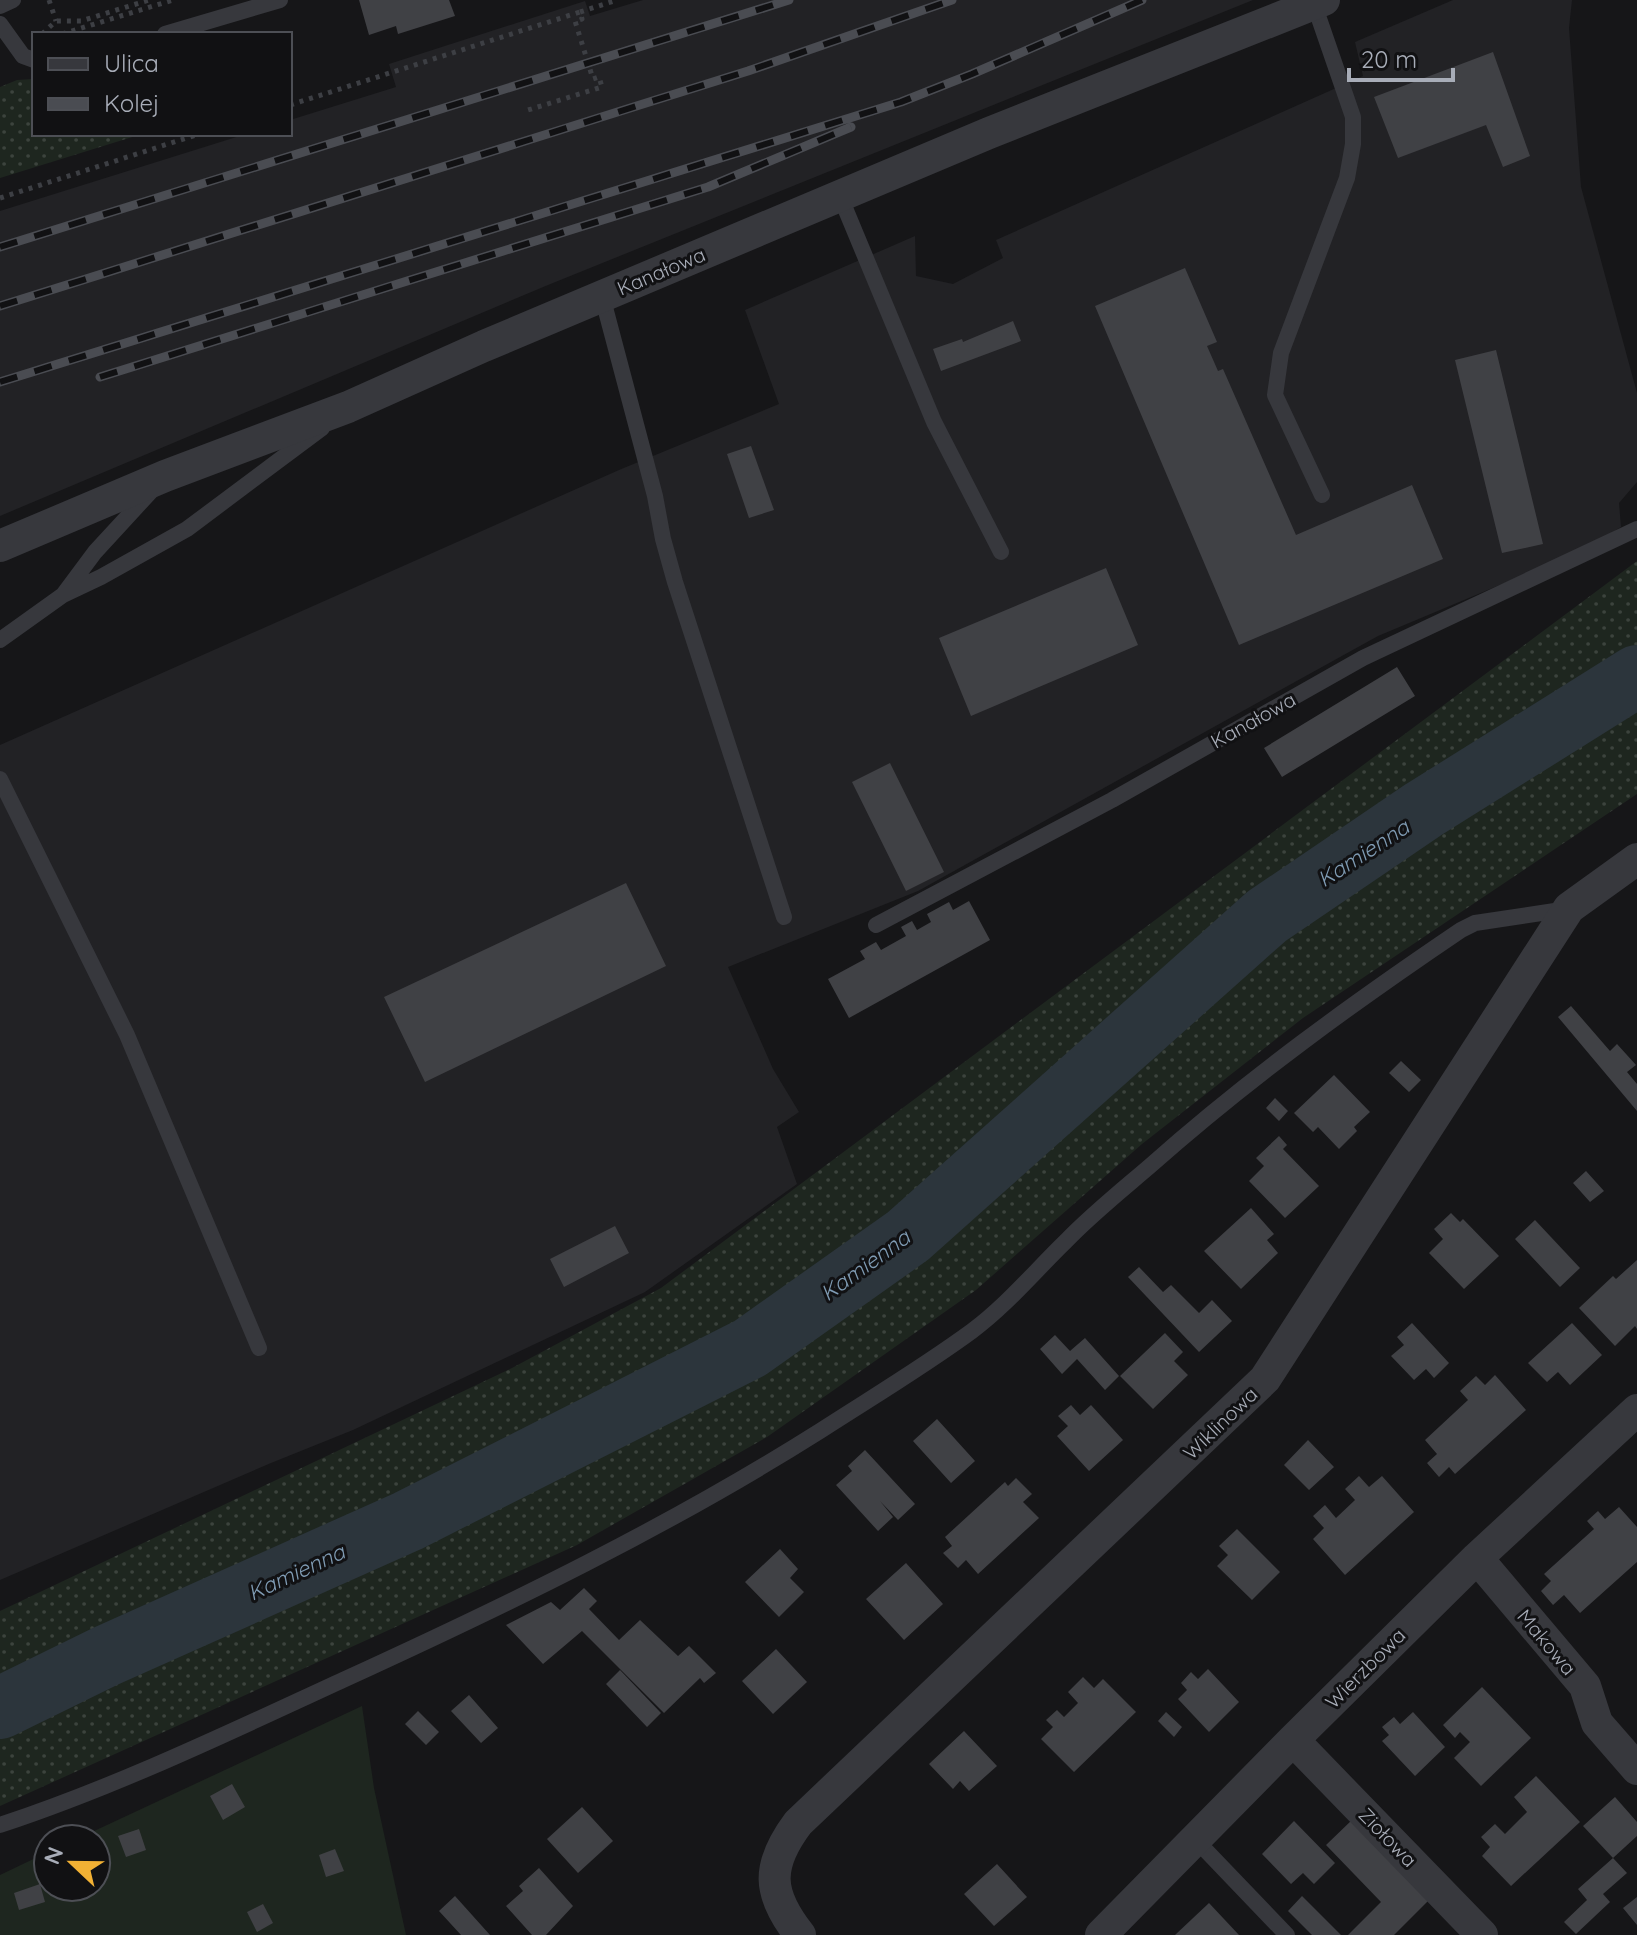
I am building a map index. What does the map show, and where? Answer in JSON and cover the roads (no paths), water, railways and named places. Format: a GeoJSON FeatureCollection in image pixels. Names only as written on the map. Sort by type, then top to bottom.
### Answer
{"type":"FeatureCollection","features":[{"type":"Feature","properties":{"kind":"street","name":"Kanałowa"},"geometry":{"type":"LineString","coordinates":[[0,546],[165,476],[348,407],[989,133],[1319,2]]}},
{"type":"Feature","properties":{"kind":"street","name":"Wiklinowa"},"geometry":{"type":"LineString","coordinates":[[800,1935],[782,1911],[773,1881],[775,1864],[783,1845],[798,1823],[1265,1379],[1569,908],[1637,859]]}},
{"type":"Feature","properties":{"kind":"street","name":"Wierzbowa"},"geometry":{"type":"LineString","coordinates":[[1109,1932],[1195,1839],[1477,1558],[1637,1410]]}},
{"type":"Feature","properties":{"kind":"street","name":"Makowa"},"geometry":{"type":"LineString","coordinates":[[1477,1558],[1585,1686],[1597,1723],[1637,1769]]}},
{"type":"Feature","properties":{"kind":"street","name":"Ziołowa"},"geometry":{"type":"LineString","coordinates":[[1293,1740],[1482,1935]]}},
{"type":"Feature","properties":{"kind":"lane"},"geometry":{"type":"LineString","coordinates":[[0,6],[13,0]]}},
{"type":"Feature","properties":{"kind":"lane"},"geometry":{"type":"LineString","coordinates":[[172,32],[280,0]]}},
{"type":"Feature","properties":{"kind":"lane"},"geometry":{"type":"LineString","coordinates":[[1319,2],[1353,117],[1353,144],[1347,178],[1281,353],[1275,395],[1322,495]]}},
{"type":"Feature","properties":{"kind":"lane"},"geometry":{"type":"LineString","coordinates":[[0,24],[23,56],[32,59]]}},
{"type":"Feature","properties":{"kind":"lane"},"geometry":{"type":"LineString","coordinates":[[840,196],[934,422],[1001,552]]}},
{"type":"Feature","properties":{"kind":"lane"},"geometry":{"type":"LineString","coordinates":[[602,296],[675,582],[784,917]]}},
{"type":"Feature","properties":{"kind":"lane"},"geometry":{"type":"LineString","coordinates":[[0,640],[63,595],[187,529],[348,407]]}},
{"type":"Feature","properties":{"kind":"lane"},"geometry":{"type":"LineString","coordinates":[[63,595],[95,552],[165,476]]}},
{"type":"Feature","properties":{"kind":"lane","name":"Kanałowa"},"geometry":{"type":"LineString","coordinates":[[876,925],[1112,800],[1363,658],[1637,529]]}},
{"type":"Feature","properties":{"kind":"lane"},"geometry":{"type":"LineString","coordinates":[[0,779],[127,1035],[259,1348]]}},
{"type":"Feature","properties":{"kind":"lane"},"geometry":{"type":"LineString","coordinates":[[0,1825],[57,1806],[170,1759],[455,1629],[648,1533],[751,1475],[913,1373],[978,1327],[1022,1287],[1069,1237],[1156,1160],[1254,1077],[1361,998],[1475,923],[1569,908]]}},
{"type":"Feature","properties":{"kind":"lane"},"geometry":{"type":"LineString","coordinates":[[1195,1839],[1287,1935]]}},
{"type":"Feature","properties":{"kind":"waterway","name":"Kamienna"},"geometry":{"type":"LineString","coordinates":[[0,1708],[106,1656],[408,1521],[750,1348],[908,1236],[1267,916],[1423,810],[1637,676]]}},
{"type":"Feature","properties":{"kind":"railway"},"geometry":{"type":"LineString","coordinates":[[0,247],[789,0]]}},
{"type":"Feature","properties":{"kind":"railway"},"geometry":{"type":"LineString","coordinates":[[0,306],[748,71],[952,0]]}},
{"type":"Feature","properties":{"kind":"railway"},"geometry":{"type":"LineString","coordinates":[[0,382],[901,102],[1142,0]]}},
{"type":"Feature","properties":{"kind":"railway"},"geometry":{"type":"LineString","coordinates":[[100,377],[708,187],[851,127]]}}]}
